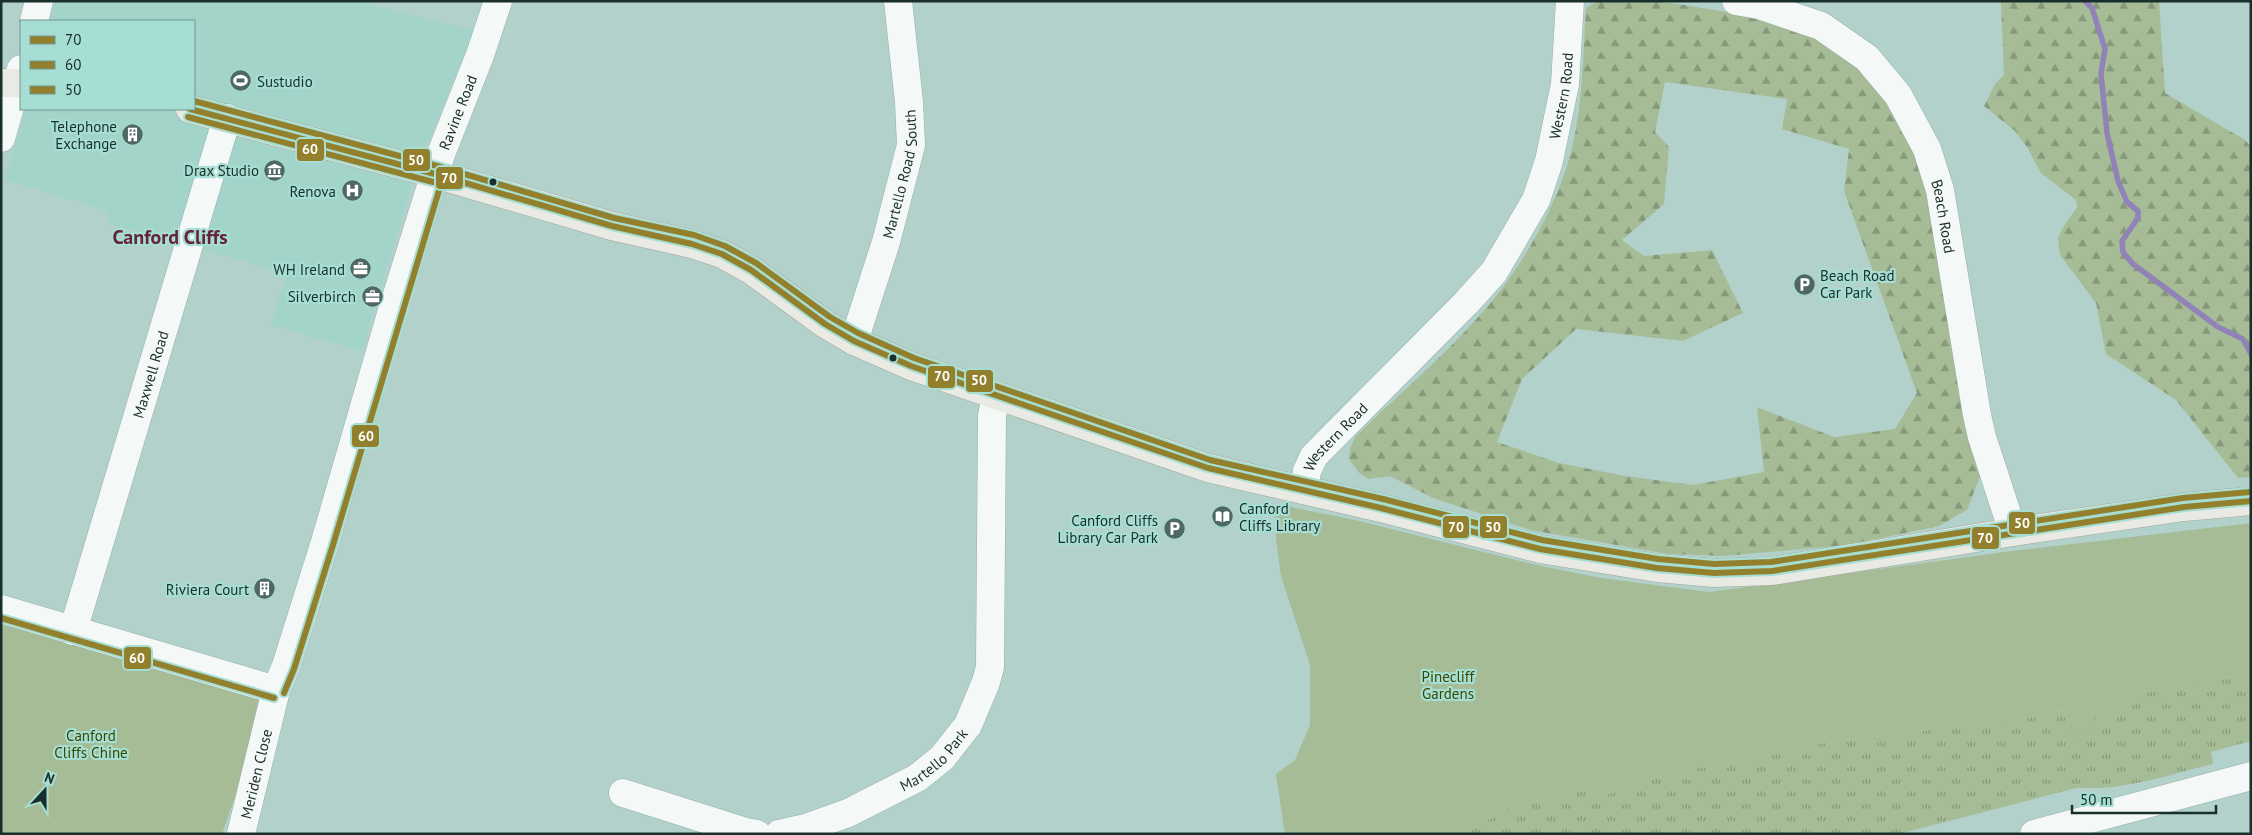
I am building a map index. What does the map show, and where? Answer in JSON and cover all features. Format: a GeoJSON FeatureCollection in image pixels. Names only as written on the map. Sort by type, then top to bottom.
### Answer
{"type":"FeatureCollection","features":[{"type":"Feature","properties":{"kind":"main road","name":"Western Road"},"geometry":{"type":"LineString","coordinates":[[194,110],[435,174],[612,226],[692,244],[722,254],[751,270],[825,324],[854,341],[911,366],[1208,468],[1304,490]]}},
{"type":"Feature","properties":{"kind":"main road"},"geometry":{"type":"LineString","coordinates":[[1304,490],[1540,549],[1657,568],[1714,573],[1782,569],[2013,532],[2184,507],[2251,500]]}},
{"type":"Feature","properties":{"kind":"street"},"geometry":{"type":"LineString","coordinates":[[34,20],[39,1]]}},
{"type":"Feature","properties":{"kind":"street","name":"Ravine Road"},"geometry":{"type":"LineString","coordinates":[[274,702],[325,542],[435,174],[480,55],[498,1]]}},
{"type":"Feature","properties":{"kind":"street","name":"Martello Road South"},"geometry":{"type":"LineString","coordinates":[[854,341],[886,242],[910,145],[909,102],[898,1]]}},
{"type":"Feature","properties":{"kind":"street","name":"Western Road"},"geometry":{"type":"LineString","coordinates":[[1304,490],[1308,471],[1314,456],[1466,303],[1494,272],[1536,200],[1549,160],[1565,84],[1570,1]]}},
{"type":"Feature","properties":{"kind":"street","name":"Beach Road"},"geometry":{"type":"LineString","coordinates":[[1736,1],[1758,5],[1821,26],[1867,58],[1898,95],[1927,149],[1940,190],[1977,415],[1982,437],[2013,532]]}},
{"type":"Feature","properties":{"kind":"street"},"geometry":{"type":"LineString","coordinates":[[1,138],[15,80]]}},
{"type":"Feature","properties":{"kind":"street","name":"Maxwell Road"},"geometry":{"type":"LineString","coordinates":[[73,631],[227,118]]}},
{"type":"Feature","properties":{"kind":"street","name":"Martello Park"},"geometry":{"type":"LineString","coordinates":[[779,834],[806,828],[848,813],[918,778],[942,758],[968,725],[981,697],[990,667],[992,416],[996,396]]}},
{"type":"Feature","properties":{"kind":"street"},"geometry":{"type":"LineString","coordinates":[[1,609],[73,631],[274,702]]}},
{"type":"Feature","properties":{"kind":"street","name":"Meriden Close"},"geometry":{"type":"LineString","coordinates":[[241,834],[274,702]]}},
{"type":"Feature","properties":{"kind":"street"},"geometry":{"type":"LineString","coordinates":[[2034,834],[2251,776]]}},
{"type":"Feature","properties":{"kind":"street"},"geometry":{"type":"LineString","coordinates":[[623,794],[757,834]]}},
{"type":"Feature","properties":{"kind":"shaded area"},"geometry":{"type":"Polygon","coordinates":[[[55,1],[371,1],[370,5],[474,30],[413,180],[362,351],[271,325],[286,273],[107,223],[108,211],[5,180],[26,110],[195,110],[195,20],[49,20],[55,1]]]}},
{"type":"Feature","properties":{"kind":"green space"},"geometry":{"type":"Polygon","coordinates":[[[1598,1],[1652,1],[1758,17],[1808,32],[1866,74],[1888,104],[1918,159],[1929,198],[1982,471],[1967,510],[1939,526],[1848,545],[1724,556],[1668,554],[1530,530],[1433,498],[1390,476],[1369,479],[1360,474],[1349,459],[1350,448],[1356,436],[1435,362],[1480,315],[1510,277],[1549,212],[1567,166],[1579,111],[1586,8],[1598,1]],[[1665,82],[1655,132],[1669,147],[1664,204],[1622,240],[1644,256],[1712,250],[1743,313],[1683,341],[1576,329],[1522,379],[1497,442],[1559,463],[1625,476],[1693,485],[1764,472],[1757,407],[1834,437],[1895,429],[1917,393],[1844,191],[1849,149],[1782,129],[1787,99],[1665,82]]]}},
{"type":"Feature","properties":{"kind":"green space"},"geometry":{"type":"Polygon","coordinates":[[[2001,1],[2159,1],[2165,93],[2245,140],[2251,147],[2251,477],[2238,478],[2176,400],[2106,354],[2096,303],[2060,255],[2058,239],[2062,229],[2077,207],[2076,200],[2041,173],[2027,147],[2015,131],[1984,106],[1995,84],[2004,75],[2001,1]]]}},
{"type":"Feature","properties":{"kind":"green space","name":"Pinecliff Gardens"},"geometry":{"type":"Polygon","coordinates":[[[1275,504],[1355,520],[1532,564],[1601,578],[1709,592],[2012,551],[2251,523],[2251,674],[2142,693],[2107,712],[2095,716],[2090,732],[2071,738],[2067,728],[2073,708],[2033,717],[1803,746],[1765,748],[1762,757],[1676,771],[1605,795],[1579,790],[1507,808],[1466,834],[1285,834],[1276,774],[1295,760],[1310,725],[1310,665],[1281,576],[1276,539],[1275,504]]]}},
{"type":"Feature","properties":{"kind":"green space","name":"Canford Cliffs Chine"},"geometry":{"type":"Polygon","coordinates":[[[1,624],[260,700],[237,791],[222,834],[1,834],[1,624]]]}},
{"type":"Feature","properties":{"kind":"green space"},"geometry":{"type":"Polygon","coordinates":[[[2251,674],[2251,741],[2211,752],[2213,764],[2128,785],[2076,788],[1899,834],[1466,834],[1507,808],[1579,790],[1605,795],[1676,771],[1762,757],[1764,748],[1803,746],[2033,717],[2074,708],[2067,728],[2094,723],[2094,716],[2107,712],[2142,693],[2251,674]]]}},
{"type":"Feature","properties":{"kind":"waterway"},"geometry":{"type":"LineString","coordinates":[[2085,1],[2092,8],[2105,49],[2101,74],[2107,133],[2118,181],[2127,202],[2138,211],[2138,218],[2122,241],[2123,252],[2133,264],[2218,327],[2243,339],[2251,354]]}},
{"type":"Feature","properties":{"kind":"transit line","name":"50"},"geometry":{"type":"LineString","coordinates":[[195,101],[437,166],[614,218],[694,235],[725,246],[756,263],[830,317],[858,333],[914,358],[1210,460],[1383,499],[1542,540],[1658,559],[1714,564],[1771,562],[2183,498],[2250,492]]}},
{"type":"Feature","properties":{"kind":"transit line","name":"70"},"geometry":{"type":"LineString","coordinates":[[194,110],[435,174],[612,226],[692,244],[722,254],[751,270],[825,324],[854,341],[911,366],[1208,468],[1381,508],[1540,549],[1657,568],[1714,573],[1772,571],[2184,507],[2251,501]]}},
{"type":"Feature","properties":{"kind":"transit line","name":"60"},"geometry":{"type":"LineString","coordinates":[[188,117],[433,182]]}},
{"type":"Feature","properties":{"kind":"transit line","name":"60"},"geometry":{"type":"LineString","coordinates":[[284,693],[294,669],[333,545],[443,177]]}},
{"type":"Feature","properties":{"kind":"transit line","name":"60"},"geometry":{"type":"LineString","coordinates":[[1,618],[274,698]]}},
{"type":"Feature","properties":{"kind":"place","name":"Sustudio"},"geometry":{"type":"Point","coordinates":[241,81]}},
{"type":"Feature","properties":{"kind":"place","name":"Telephone Exchange"},"geometry":{"type":"Point","coordinates":[133,135]}},
{"type":"Feature","properties":{"kind":"place","name":"Drax Studio"},"geometry":{"type":"Point","coordinates":[275,170]}},
{"type":"Feature","properties":{"kind":"place","name":"Renova"},"geometry":{"type":"Point","coordinates":[352,191]}},
{"type":"Feature","properties":{"kind":"place","name":"WH Ireland"},"geometry":{"type":"Point","coordinates":[361,269]}},
{"type":"Feature","properties":{"kind":"place","name":"Beach Road Car Park"},"geometry":{"type":"Point","coordinates":[1804,284]}},
{"type":"Feature","properties":{"kind":"place","name":"Silverbirch"},"geometry":{"type":"Point","coordinates":[372,296]}},
{"type":"Feature","properties":{"kind":"place","name":"Canford Cliffs Library"},"geometry":{"type":"Point","coordinates":[1223,517]}},
{"type":"Feature","properties":{"kind":"place","name":"Canford Cliffs Library Car Park"},"geometry":{"type":"Point","coordinates":[1174,529]}},
{"type":"Feature","properties":{"kind":"place","name":"Riviera Court"},"geometry":{"type":"Point","coordinates":[265,589]}},
{"type":"Feature","properties":{"kind":"district","name":"Canford Cliffs"},"geometry":{"type":"Point","coordinates":[170,237]}}]}
